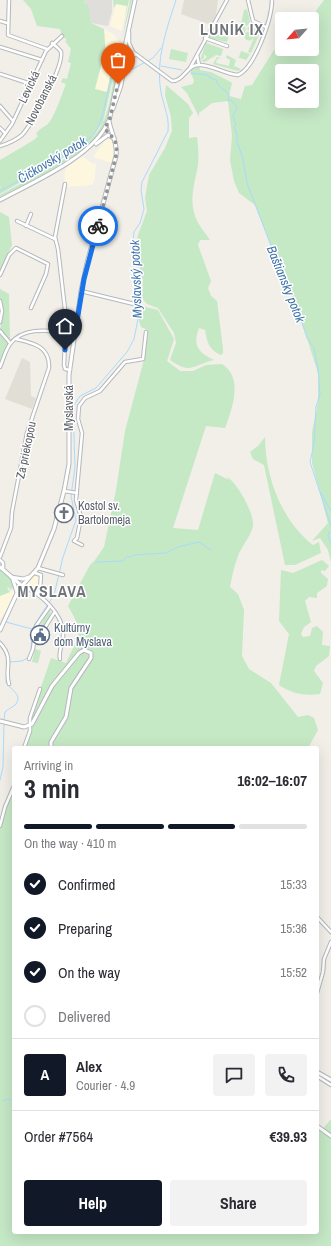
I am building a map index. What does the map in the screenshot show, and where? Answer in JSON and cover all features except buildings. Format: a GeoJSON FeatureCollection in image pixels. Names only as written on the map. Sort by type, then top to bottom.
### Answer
{"type":"FeatureCollection","features":[{"type":"Feature","properties":{"kind":"street"},"geometry":{"type":"LineString","coordinates":[[9,0],[7,33],[10,36],[47,50]]}},
{"type":"Feature","properties":{"kind":"street"},"geometry":{"type":"LineString","coordinates":[[111,115],[134,0]]}},
{"type":"Feature","properties":{"kind":"street"},"geometry":{"type":"LineString","coordinates":[[124,50],[136,55],[162,74],[175,81],[190,68],[227,0]]}},
{"type":"Feature","properties":{"kind":"street"},"geometry":{"type":"LineString","coordinates":[[248,0],[253,21],[266,26]]}},
{"type":"Feature","properties":{"kind":"street"},"geometry":{"type":"LineString","coordinates":[[190,68],[199,65],[235,75],[240,74],[246,69],[257,52],[272,11],[272,0]]}},
{"type":"Feature","properties":{"kind":"street"},"geometry":{"type":"LineString","coordinates":[[0,21],[7,23]]}},
{"type":"Feature","properties":{"kind":"street"},"geometry":{"type":"LineString","coordinates":[[129,30],[130,47],[136,55]]}},
{"type":"Feature","properties":{"kind":"street","name":"Levická"},"geometry":{"type":"LineString","coordinates":[[0,141],[13,121],[47,50],[62,36]]}},
{"type":"Feature","properties":{"kind":"street"},"geometry":{"type":"LineString","coordinates":[[205,38],[227,46]]}},
{"type":"Feature","properties":{"kind":"street","name":"Novobanská"},"geometry":{"type":"LineString","coordinates":[[0,146],[21,136],[37,113],[51,83],[60,55],[59,49],[52,44]]}},
{"type":"Feature","properties":{"kind":"street"},"geometry":{"type":"LineString","coordinates":[[0,46],[42,60]]}},
{"type":"Feature","properties":{"kind":"street"},"geometry":{"type":"LineString","coordinates":[[92,146],[98,140],[109,121],[121,86],[126,60],[129,57],[136,55]]}},
{"type":"Feature","properties":{"kind":"street"},"geometry":{"type":"LineString","coordinates":[[197,55],[199,65]]}},
{"type":"Feature","properties":{"kind":"street"},"geometry":{"type":"LineString","coordinates":[[0,74],[31,84]]}},
{"type":"Feature","properties":{"kind":"street"},"geometry":{"type":"LineString","coordinates":[[0,106],[13,121]]}},
{"type":"Feature","properties":{"kind":"street","name":"Myslavská"},"geometry":{"type":"LineString","coordinates":[[0,630],[22,586],[38,568],[54,529],[64,492],[69,464],[68,395],[75,333],[89,255],[115,162],[116,143],[109,121]]}},
{"type":"Feature","properties":{"kind":"street"},"geometry":{"type":"LineString","coordinates":[[0,128],[6,133]]}},
{"type":"Feature","properties":{"kind":"street"},"geometry":{"type":"LineString","coordinates":[[105,129],[116,143]]}},
{"type":"Feature","properties":{"kind":"street"},"geometry":{"type":"LineString","coordinates":[[0,200],[76,158],[107,135],[111,135]]}},
{"type":"Feature","properties":{"kind":"street"},"geometry":{"type":"LineString","coordinates":[[65,184],[55,239],[59,254],[66,332],[64,363],[65,369],[70,370]]}},
{"type":"Feature","properties":{"kind":"street"},"geometry":{"type":"LineString","coordinates":[[26,226],[31,214]]}},
{"type":"Feature","properties":{"kind":"street"},"geometry":{"type":"LineString","coordinates":[[17,221],[55,239]]}},
{"type":"Feature","properties":{"kind":"street"},"geometry":{"type":"LineString","coordinates":[[0,275],[9,255],[16,248],[48,264],[46,274],[31,308]]}},
{"type":"Feature","properties":{"kind":"street"},"geometry":{"type":"LineString","coordinates":[[82,291],[134,304]]}},
{"type":"Feature","properties":{"kind":"street"},"geometry":{"type":"LineString","coordinates":[[0,301],[2,311],[0,322]]}},
{"type":"Feature","properties":{"kind":"street"},"geometry":{"type":"LineString","coordinates":[[0,368],[10,344],[16,339],[34,331],[44,330],[75,333]]}},
{"type":"Feature","properties":{"kind":"street"},"geometry":{"type":"LineString","coordinates":[[0,331],[10,344]]}},
{"type":"Feature","properties":{"kind":"street"},"geometry":{"type":"LineString","coordinates":[[82,545],[74,541],[77,538],[81,517],[75,492],[82,433],[78,418],[80,403],[85,398],[100,391],[125,362],[143,359],[146,332]]}},
{"type":"Feature","properties":{"kind":"street","name":"Za priekopou"},"geometry":{"type":"LineString","coordinates":[[0,559],[11,528],[12,512],[27,433],[49,368],[48,358],[42,347],[31,342],[16,339]]}},
{"type":"Feature","properties":{"kind":"street"},"geometry":{"type":"LineString","coordinates":[[64,492],[75,492]]}},
{"type":"Feature","properties":{"kind":"street"},"geometry":{"type":"LineString","coordinates":[[0,559],[3,564],[2,568],[22,586],[37,593],[49,604],[62,626],[64,636],[60,659]]}},
{"type":"Feature","properties":{"kind":"street"},"geometry":{"type":"LineString","coordinates":[[38,568],[63,575]]}},
{"type":"Feature","properties":{"kind":"street"},"geometry":{"type":"LineString","coordinates":[[12,577],[23,579],[33,574],[40,574],[40,589],[37,593]]}},
{"type":"Feature","properties":{"kind":"street"},"geometry":{"type":"LineString","coordinates":[[12,577],[16,586],[16,596]]}},
{"type":"Feature","properties":{"kind":"street"},"geometry":{"type":"LineString","coordinates":[[29,659],[33,649],[36,626],[49,604]]}},
{"type":"Feature","properties":{"kind":"street"},"geometry":{"type":"LineString","coordinates":[[36,626],[44,629],[54,613]]}},
{"type":"Feature","properties":{"kind":"street"},"geometry":{"type":"LineString","coordinates":[[0,643],[6,651],[10,664],[7,676],[9,684]]}},
{"type":"Feature","properties":{"kind":"street"},"geometry":{"type":"LineString","coordinates":[[0,721],[30,726],[36,720],[52,686],[79,653],[84,650],[88,651],[91,653],[91,658],[71,688],[66,717],[51,742],[51,746]]}},
{"type":"Feature","properties":{"kind":"street"},"geometry":{"type":"LineString","coordinates":[[25,746],[30,732],[30,718],[40,689]]}},
{"type":"Feature","properties":{"kind":"street"},"geometry":{"type":"LineString","coordinates":[[0,826],[5,807],[12,791]]}},
{"type":"Feature","properties":{"kind":"street"},"geometry":{"type":"LineString","coordinates":[[319,918],[331,932]]}},
{"type":"Feature","properties":{"kind":"street"},"geometry":{"type":"LineString","coordinates":[[319,986],[323,972],[324,959],[331,942]]}},
{"type":"Feature","properties":{"kind":"street"},"geometry":{"type":"LineString","coordinates":[[319,1073],[331,1080]]}},
{"type":"Feature","properties":{"kind":"street"},"geometry":{"type":"LineString","coordinates":[[319,1077],[331,1085]]}},
{"type":"Feature","properties":{"kind":"street"},"geometry":{"type":"LineString","coordinates":[[319,1127],[331,1136]]}},
{"type":"Feature","properties":{"kind":"shaded area"},"geometry":{"type":"Polygon","coordinates":[[[85,0],[112,0],[112,12],[108,26],[91,23],[87,4],[84,4],[85,0]]]}},
{"type":"Feature","properties":{"kind":"shaded area"},"geometry":{"type":"Polygon","coordinates":[[[184,0],[218,0],[216,15],[211,25],[181,14],[184,0]]]}},
{"type":"Feature","properties":{"kind":"shaded area"},"geometry":{"type":"Polygon","coordinates":[[[116,4],[127,6],[122,31],[110,26],[116,4]]]}},
{"type":"Feature","properties":{"kind":"shaded area"},"geometry":{"type":"Polygon","coordinates":[[[104,29],[113,34],[120,43],[114,74],[107,92],[94,89],[103,58],[106,58],[104,29]]]}},
{"type":"Feature","properties":{"kind":"shaded area"},"geometry":{"type":"Polygon","coordinates":[[[106,139],[111,140],[115,147],[112,163],[93,157],[106,139]]]}},
{"type":"Feature","properties":{"kind":"shaded area"},"geometry":{"type":"Polygon","coordinates":[[[81,155],[91,163],[96,164],[95,177],[92,185],[64,187],[65,170],[68,165],[67,163],[81,155]]]}},
{"type":"Feature","properties":{"kind":"shaded area"},"geometry":{"type":"Polygon","coordinates":[[[22,358],[30,362],[31,396],[36,398],[32,409],[5,399],[22,358]]]}},
{"type":"Feature","properties":{"kind":"shaded area"},"geometry":{"type":"Polygon","coordinates":[[[35,573],[41,575],[40,589],[37,593],[22,586],[35,573]]]}},
{"type":"Feature","properties":{"kind":"shaded area"},"geometry":{"type":"Polygon","coordinates":[[[15,590],[12,601],[0,620],[0,596],[15,590]]]}},
{"type":"Feature","properties":{"kind":"green space"},"geometry":{"type":"Polygon","coordinates":[[[23,0],[85,0],[84,4],[88,4],[91,23],[104,29],[106,58],[103,58],[95,89],[107,92],[110,77],[114,74],[103,122],[91,139],[78,149],[0,194],[0,188],[2,186],[0,187],[0,160],[34,140],[38,136],[36,134],[37,132],[48,124],[53,116],[66,84],[61,82],[63,78],[67,79],[71,63],[68,62],[71,49],[65,41],[67,40],[62,36],[60,29],[37,26],[31,9],[23,0]]]}},
{"type":"Feature","properties":{"kind":"green space"},"geometry":{"type":"Polygon","coordinates":[[[113,0],[129,0],[125,18],[127,6],[116,4],[114,8],[113,0]]]}},
{"type":"Feature","properties":{"kind":"green space"},"geometry":{"type":"Polygon","coordinates":[[[130,0],[132,0],[122,39],[130,0]]]}},
{"type":"Feature","properties":{"kind":"green space"},"geometry":{"type":"Polygon","coordinates":[[[324,0],[331,0],[331,562],[328,550],[320,538],[312,541],[328,523],[312,463],[312,432],[318,402],[318,373],[297,307],[255,205],[239,193],[234,181],[230,160],[232,136],[228,101],[212,103],[199,113],[199,117],[187,93],[181,87],[193,84],[194,80],[190,68],[199,65],[200,70],[211,72],[232,83],[229,96],[241,99],[245,86],[252,85],[274,50],[275,56],[319,56],[319,12],[315,12],[324,0]]]}},
{"type":"Feature","properties":{"kind":"green space"},"geometry":{"type":"Polygon","coordinates":[[[247,9],[250,22],[247,26],[241,24],[244,10],[247,9]]]}},
{"type":"Feature","properties":{"kind":"green space"},"geometry":{"type":"Polygon","coordinates":[[[234,25],[244,26],[246,29],[244,35],[243,29],[237,28],[235,33],[232,33],[234,25]]]}},
{"type":"Feature","properties":{"kind":"green space"},"geometry":{"type":"Polygon","coordinates":[[[216,26],[221,28],[220,30],[217,30],[216,34],[227,37],[227,30],[230,31],[227,42],[209,38],[216,26]]]}},
{"type":"Feature","properties":{"kind":"green space"},"geometry":{"type":"Polygon","coordinates":[[[248,27],[257,30],[257,34],[259,35],[251,53],[248,52],[254,34],[247,29],[248,27]]]}},
{"type":"Feature","properties":{"kind":"green space"},"geometry":{"type":"Polygon","coordinates":[[[247,32],[251,32],[253,36],[251,40],[247,40],[245,38],[245,34],[247,32]]]}},
{"type":"Feature","properties":{"kind":"green space"},"geometry":{"type":"Polygon","coordinates":[[[206,43],[223,49],[221,56],[216,55],[205,62],[201,61],[207,57],[204,54],[204,58],[200,60],[206,43]]]}},
{"type":"Feature","properties":{"kind":"green space"},"geometry":{"type":"Polygon","coordinates":[[[171,49],[188,53],[186,62],[169,59],[171,49]]]}},
{"type":"Feature","properties":{"kind":"green space"},"geometry":{"type":"Polygon","coordinates":[[[241,51],[250,54],[246,60],[237,57],[239,57],[241,51]]]}},
{"type":"Feature","properties":{"kind":"green space"},"geometry":{"type":"Polygon","coordinates":[[[227,55],[236,60],[234,66],[241,69],[238,71],[213,64],[217,57],[221,58],[217,59],[216,63],[229,66],[230,60],[226,58],[227,55]]]}},
{"type":"Feature","properties":{"kind":"green space"},"geometry":{"type":"Polygon","coordinates":[[[115,69],[117,73],[112,100],[106,121],[96,137],[72,157],[57,167],[0,197],[0,195],[56,165],[83,146],[94,136],[107,113],[115,69]]]}},
{"type":"Feature","properties":{"kind":"green space"},"geometry":{"type":"Polygon","coordinates":[[[166,85],[188,104],[193,113],[189,118],[189,138],[197,137],[198,165],[193,190],[193,209],[198,222],[210,240],[200,240],[198,245],[211,281],[208,288],[211,296],[217,301],[223,349],[223,353],[221,355],[214,351],[208,342],[205,330],[199,328],[196,340],[198,348],[204,355],[214,360],[192,368],[177,365],[170,360],[176,343],[174,333],[158,308],[147,304],[142,298],[143,279],[139,275],[141,260],[134,257],[138,235],[147,211],[145,198],[149,175],[165,148],[172,131],[171,117],[165,95],[166,85]]]}},
{"type":"Feature","properties":{"kind":"green space"},"geometry":{"type":"Polygon","coordinates":[[[0,212],[9,217],[12,245],[0,272],[0,212]]]}},
{"type":"Feature","properties":{"kind":"green space"},"geometry":{"type":"Polygon","coordinates":[[[0,289],[9,294],[10,340],[18,336],[11,342],[0,330],[3,312],[0,299],[0,289]]]}},
{"type":"Feature","properties":{"kind":"green space"},"geometry":{"type":"Polygon","coordinates":[[[134,304],[158,310],[174,339],[167,361],[180,371],[193,371],[206,365],[222,364],[229,370],[233,377],[233,403],[225,428],[206,426],[173,528],[198,530],[215,473],[229,480],[227,477],[236,485],[248,507],[253,521],[250,534],[238,556],[230,587],[238,594],[244,610],[242,656],[249,669],[271,683],[298,717],[308,715],[314,718],[318,730],[309,746],[25,746],[29,737],[29,722],[51,658],[66,663],[77,640],[77,623],[68,606],[90,565],[104,547],[116,490],[125,431],[145,356],[148,330],[141,327],[134,304]]]}},
{"type":"Feature","properties":{"kind":"green space"},"geometry":{"type":"Polygon","coordinates":[[[0,332],[9,344],[0,364],[0,332]]]}},
{"type":"Feature","properties":{"kind":"green space"},"geometry":{"type":"Polygon","coordinates":[[[265,437],[268,467],[277,496],[284,510],[302,535],[313,545],[319,542],[321,553],[295,565],[285,565],[264,465],[253,459],[250,452],[258,446],[265,437]]]}},
{"type":"Feature","properties":{"kind":"green space"},"geometry":{"type":"Polygon","coordinates":[[[322,560],[329,566],[325,571],[321,570],[321,573],[328,579],[327,586],[317,593],[317,598],[309,597],[305,601],[311,622],[304,627],[301,634],[303,637],[310,636],[312,628],[317,626],[323,632],[322,645],[330,646],[329,656],[316,666],[314,671],[323,683],[320,694],[309,695],[294,692],[279,685],[289,634],[279,621],[281,570],[293,573],[322,560]]]}},
{"type":"Feature","properties":{"kind":"green space"},"geometry":{"type":"Polygon","coordinates":[[[0,569],[12,580],[14,587],[10,590],[9,587],[7,588],[10,592],[0,596],[0,569]]]}},
{"type":"Feature","properties":{"kind":"green space"},"geometry":{"type":"Polygon","coordinates":[[[50,609],[51,616],[43,628],[41,628],[43,626],[41,624],[48,610],[50,609]]]}},
{"type":"Feature","properties":{"kind":"green space"},"geometry":{"type":"Polygon","coordinates":[[[35,649],[41,651],[38,663],[32,662],[35,649]]]}},
{"type":"Feature","properties":{"kind":"green space"},"geometry":{"type":"Polygon","coordinates":[[[12,792],[12,1234],[319,1234],[319,1128],[322,1130],[331,1119],[331,1246],[0,1246],[0,826],[12,792]]]}},
{"type":"Feature","properties":{"kind":"waterway","name":"Myslavský potok"},"geometry":{"type":"LineString","coordinates":[[31,650],[32,633],[35,624],[54,595],[63,557],[76,520],[71,496],[75,467],[73,407],[80,396],[96,388],[127,352],[134,339],[138,319],[132,249],[134,232],[140,223],[144,209],[141,190],[142,182],[168,131],[168,119],[162,97],[159,74],[161,52],[176,0]]}},
{"type":"Feature","properties":{"kind":"waterway","name":"Čičkovský potok"},"geometry":{"type":"LineString","coordinates":[[125,73],[153,58],[161,48]]}},
{"type":"Feature","properties":{"kind":"waterway","name":"Baštiansky potok"},"geometry":{"type":"LineString","coordinates":[[161,66],[182,70]]}},
{"type":"Feature","properties":{"kind":"waterway","name":"Baštiansky potok"},"geometry":{"type":"LineString","coordinates":[[191,73],[208,75],[216,80],[218,85],[229,94],[228,101],[231,100],[237,107],[233,116],[236,124],[234,127],[243,159],[247,183],[288,290],[292,293],[307,338],[314,348],[318,369],[320,394],[316,407],[314,444],[310,462],[331,526]]}},
{"type":"Feature","properties":{"kind":"waterway","name":"Čičkovský potok"},"geometry":{"type":"LineString","coordinates":[[0,191],[67,155],[90,138],[99,125],[111,78]]}},
{"type":"Feature","properties":{"kind":"waterway","name":"Baštiansky potok"},"geometry":{"type":"LineString","coordinates":[[321,493],[331,511]]}},
{"type":"Feature","properties":{"kind":"waterway","name":"Baštiansky potok"},"geometry":{"type":"LineString","coordinates":[[331,532],[329,532],[328,536],[331,543]]}},
{"type":"Feature","properties":{"kind":"waterway"},"geometry":{"type":"LineString","coordinates":[[96,562],[123,561],[127,556],[130,557],[134,555],[166,553],[178,547],[199,542],[211,550]]}},
{"type":"Feature","properties":{"kind":"waterway"},"geometry":{"type":"LineString","coordinates":[[6,622],[32,629]]}},
{"type":"Feature","properties":{"kind":"waterway","name":"Myslavský potok"},"geometry":{"type":"LineString","coordinates":[[10,662],[22,661],[29,657]]}},
{"type":"Feature","properties":{"kind":"waterway","name":"Myslavský potok"},"geometry":{"type":"LineString","coordinates":[[4,720],[5,712],[16,704],[18,700],[17,694],[6,682],[7,669]]}},
{"type":"Feature","properties":{"kind":"waterway","name":"Myslavský potok"},"geometry":{"type":"LineString","coordinates":[[0,780],[3,767],[4,724]]}},
{"type":"Feature","properties":{"kind":"waterway"},"geometry":{"type":"LineString","coordinates":[[3,1101],[8,1099],[12,1100]]}},
{"type":"Feature","properties":{"kind":"way so far"},"geometry":{"type":"LineString","coordinates":[[98,226],[117,154],[115,141],[105,129],[110,118],[118,84]]}},
{"type":"Feature","properties":{"kind":"place","name":"Kostol sv. Bartolomeja"},"geometry":{"type":"Point","coordinates":[64,513]}},
{"type":"Feature","properties":{"kind":"place","name":"Kultúrny dom Myslava"},"geometry":{"type":"Point","coordinates":[40,635]}},
{"type":"Feature","properties":{"kind":"district","name":"LUNÍK IX"},"geometry":{"type":"Point","coordinates":[232,29]}},
{"type":"Feature","properties":{"kind":"district","name":"MYSLAVA"},"geometry":{"type":"Point","coordinates":[52,591]}},
{"type":"Feature","properties":{"kind":"route"},"geometry":{"type":"LineString","coordinates":[[65,350],[66,332],[75,333],[89,255],[98,226]]}}]}
